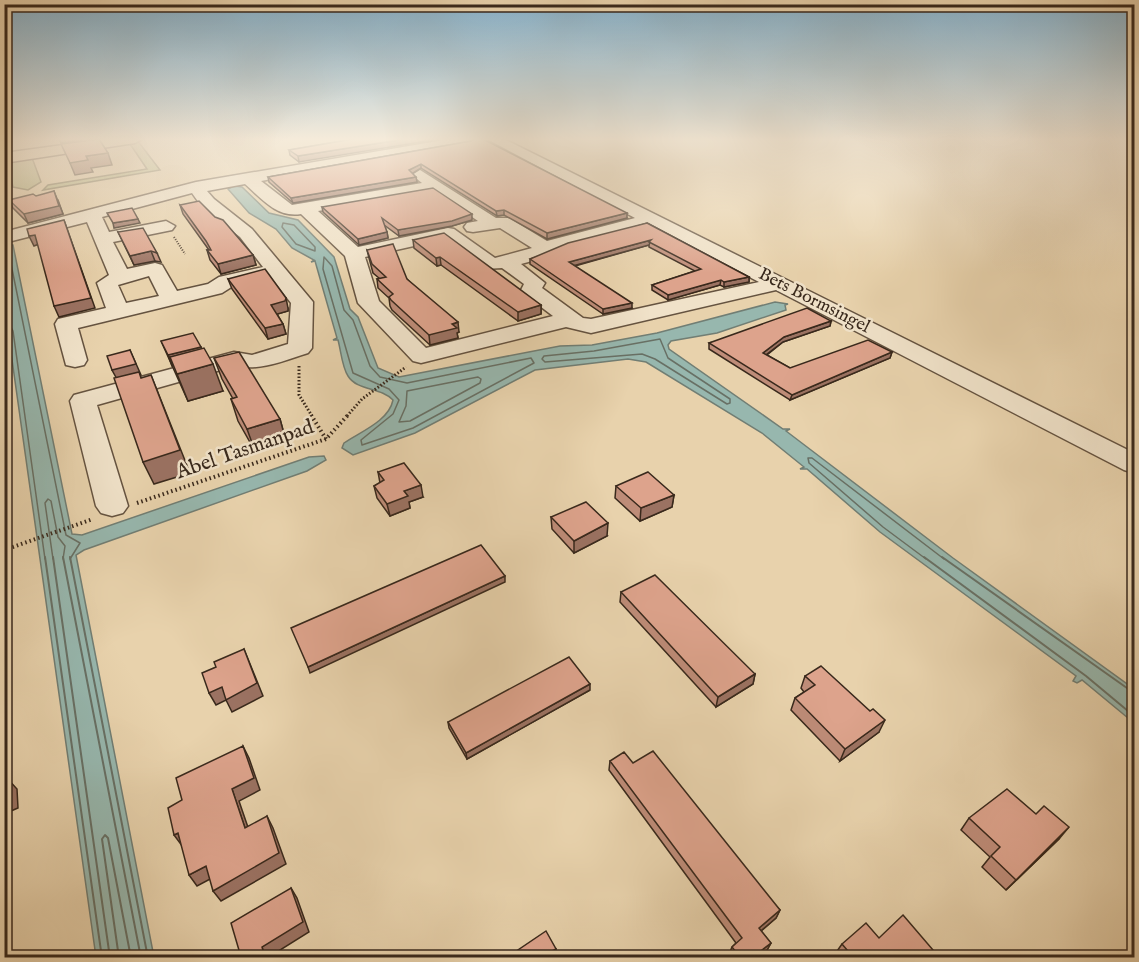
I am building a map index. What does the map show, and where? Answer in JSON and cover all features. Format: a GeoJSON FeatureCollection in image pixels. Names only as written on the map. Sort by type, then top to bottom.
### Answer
{"type":"FeatureCollection","features":[{"type":"Feature","properties":{"kind":"street"},"geometry":{"type":"LineString","coordinates":[[4,238],[129,200],[201,184]]}},
{"type":"Feature","properties":{"kind":"street"},"geometry":{"type":"LineString","coordinates":[[267,184],[284,209],[306,209],[436,186]]}},
{"type":"Feature","properties":{"kind":"street"},"geometry":{"type":"LineString","coordinates":[[433,184],[491,222]]}},
{"type":"Feature","properties":{"kind":"street","name":"Bets Bormsingel"},"geometry":{"type":"LineString","coordinates":[[582,184],[1134,464]]}},
{"type":"Feature","properties":{"kind":"street"},"geometry":{"type":"LineString","coordinates":[[124,505],[83,401],[234,359],[253,362],[300,348],[302,302],[246,233],[189,186]]}},
{"type":"Feature","properties":{"kind":"street"},"geometry":{"type":"LineString","coordinates":[[306,209],[354,255],[369,303],[422,356],[570,319]]}},
{"type":"Feature","properties":{"kind":"street"},"geometry":{"type":"LineString","coordinates":[[73,217],[94,219],[120,277]]}},
{"type":"Feature","properties":{"kind":"street"},"geometry":{"type":"LineString","coordinates":[[448,233],[492,265],[546,249],[560,242],[651,219]]}},
{"type":"Feature","properties":{"kind":"street"},"geometry":{"type":"LineString","coordinates":[[354,255],[491,222],[503,222],[546,249]]}},
{"type":"Feature","properties":{"kind":"street"},"geometry":{"type":"LineString","coordinates":[[102,238],[168,228]]}},
{"type":"Feature","properties":{"kind":"street"},"geometry":{"type":"LineString","coordinates":[[506,262],[535,283],[531,290],[576,323],[591,326],[780,284]]}},
{"type":"Feature","properties":{"kind":"street"},"geometry":{"type":"LineString","coordinates":[[118,311],[107,283],[120,277],[155,269],[171,299]]}},
{"type":"Feature","properties":{"kind":"street"},"geometry":{"type":"LineString","coordinates":[[75,360],[66,324],[215,289],[226,281],[275,269]]}},
{"type":"Feature","properties":{"kind":"path"},"geometry":{"type":"LineString","coordinates":[[168,228],[184,254]]}},
{"type":"Feature","properties":{"kind":"path"},"geometry":{"type":"LineString","coordinates":[[300,348],[299,395],[326,438]]}},
{"type":"Feature","properties":{"kind":"path","name":"Abel Tasmanpad"},"geometry":{"type":"LineString","coordinates":[[124,505],[326,438],[369,394],[400,371]]}},
{"type":"Feature","properties":{"kind":"path"},"geometry":{"type":"LineString","coordinates":[[5,550],[80,523]]}},
{"type":"Feature","properties":{"kind":"green space"},"geometry":{"type":"Polygon","coordinates":[[[12,184],[38,184],[28,190],[13,187],[12,184]]]}},
{"type":"Feature","properties":{"kind":"green space"},"geometry":{"type":"Polygon","coordinates":[[[55,184],[79,184],[43,190],[48,185],[55,184]]]}},
{"type":"Feature","properties":{"kind":"water"},"geometry":{"type":"Polygon","coordinates":[[[234,186],[242,187],[269,213],[298,220],[334,257],[350,309],[358,317],[378,368],[399,377],[560,346],[592,345],[657,333],[775,302],[788,304],[785,305],[786,310],[717,333],[671,341],[668,345],[669,349],[783,429],[790,429],[786,431],[953,558],[1134,689],[1134,723],[1082,680],[1077,683],[1073,681],[1076,676],[880,532],[807,469],[800,469],[804,467],[762,433],[646,362],[628,359],[535,370],[415,433],[353,455],[342,448],[344,443],[380,420],[393,400],[382,393],[357,384],[348,376],[338,340],[333,340],[337,338],[315,261],[311,262],[314,260],[292,248],[276,229],[249,213],[228,189],[234,186]]]}},
{"type":"Feature","properties":{"kind":"water"},"geometry":{"type":"Polygon","coordinates":[[[4,245],[13,245],[72,534],[82,535],[309,457],[324,456],[326,460],[307,471],[84,550],[76,555],[154,957],[96,957],[5,310],[4,245]]]}},
{"type":"Feature","properties":{"kind":"building"},"geometry":{"type":"Polygon","coordinates":[[[276,184],[375,184],[291,198],[276,184]]]}},
{"type":"Feature","properties":{"kind":"building"},"geometry":{"type":"Polygon","coordinates":[[[453,184],[570,184],[627,213],[547,233],[504,210],[496,211],[453,184]]]}},
{"type":"Feature","properties":{"kind":"building"},"geometry":{"type":"Polygon","coordinates":[[[433,188],[472,214],[452,221],[398,230],[382,218],[387,232],[358,239],[322,207],[433,188]]]}},
{"type":"Feature","properties":{"kind":"building"},"geometry":{"type":"Polygon","coordinates":[[[54,191],[59,206],[24,214],[9,200],[33,194],[36,196],[54,191]]]}},
{"type":"Feature","properties":{"kind":"building"},"geometry":{"type":"Polygon","coordinates":[[[199,201],[215,217],[223,220],[253,255],[218,264],[207,250],[211,250],[206,241],[180,205],[199,201]]]}},
{"type":"Feature","properties":{"kind":"building"},"geometry":{"type":"Polygon","coordinates":[[[132,208],[138,219],[113,223],[107,213],[132,208]]]}},
{"type":"Feature","properties":{"kind":"building"},"geometry":{"type":"Polygon","coordinates":[[[64,220],[91,298],[54,306],[35,235],[29,236],[27,229],[64,220]]]}},
{"type":"Feature","properties":{"kind":"building"},"geometry":{"type":"Polygon","coordinates":[[[647,223],[749,277],[724,282],[721,280],[668,295],[652,285],[701,269],[649,242],[651,240],[569,262],[632,303],[603,309],[530,259],[568,243],[647,223]]]}},
{"type":"Feature","properties":{"kind":"building"},"geometry":{"type":"Polygon","coordinates":[[[143,228],[157,253],[151,251],[130,256],[118,232],[143,228]]]}},
{"type":"Feature","properties":{"kind":"building"},"geometry":{"type":"Polygon","coordinates":[[[444,233],[541,305],[518,312],[440,257],[436,258],[413,240],[444,233]]]}},
{"type":"Feature","properties":{"kind":"building"},"geometry":{"type":"Polygon","coordinates":[[[393,244],[407,279],[458,322],[452,324],[457,328],[429,335],[391,300],[389,297],[393,294],[377,279],[386,277],[372,264],[367,250],[393,244]]]}},
{"type":"Feature","properties":{"kind":"building"},"geometry":{"type":"Polygon","coordinates":[[[265,269],[286,298],[285,301],[271,305],[283,324],[265,328],[228,279],[265,269]]]}},
{"type":"Feature","properties":{"kind":"building"},"geometry":{"type":"Polygon","coordinates":[[[807,308],[831,321],[784,337],[763,353],[790,368],[868,340],[892,352],[792,395],[709,343],[807,308]]]}},
{"type":"Feature","properties":{"kind":"building"},"geometry":{"type":"Polygon","coordinates":[[[193,333],[201,347],[168,355],[161,341],[193,333]]]}},
{"type":"Feature","properties":{"kind":"building"},"geometry":{"type":"Polygon","coordinates":[[[204,348],[213,364],[177,374],[170,357],[204,348]]]}},
{"type":"Feature","properties":{"kind":"building"},"geometry":{"type":"Polygon","coordinates":[[[130,350],[136,364],[112,370],[107,356],[130,350]]]}},
{"type":"Feature","properties":{"kind":"building"},"geometry":{"type":"Polygon","coordinates":[[[239,352],[280,419],[247,429],[231,399],[237,397],[214,358],[239,352]]]}},
{"type":"Feature","properties":{"kind":"building"},"geometry":{"type":"Polygon","coordinates":[[[139,372],[141,378],[151,375],[180,450],[143,462],[114,378],[139,372]]]}},
{"type":"Feature","properties":{"kind":"building"},"geometry":{"type":"Polygon","coordinates":[[[404,463],[421,485],[404,491],[408,496],[387,504],[374,486],[384,480],[378,472],[404,463]]]}},
{"type":"Feature","properties":{"kind":"building"},"geometry":{"type":"Polygon","coordinates":[[[648,472],[674,495],[641,508],[616,486],[648,472]]]}},
{"type":"Feature","properties":{"kind":"building"},"geometry":{"type":"Polygon","coordinates":[[[586,502],[608,523],[574,541],[551,517],[586,502]]]}},
{"type":"Feature","properties":{"kind":"building"},"geometry":{"type":"Polygon","coordinates":[[[481,545],[505,576],[308,667],[291,628],[481,545]]]}},
{"type":"Feature","properties":{"kind":"building"},"geometry":{"type":"Polygon","coordinates":[[[655,575],[755,674],[718,697],[621,592],[655,575]]]}},
{"type":"Feature","properties":{"kind":"building"},"geometry":{"type":"Polygon","coordinates":[[[244,649],[257,683],[226,700],[222,687],[209,693],[202,673],[216,667],[214,662],[244,649]]]}},
{"type":"Feature","properties":{"kind":"building"},"geometry":{"type":"Polygon","coordinates":[[[569,657],[590,684],[466,753],[448,722],[569,657]]]}},
{"type":"Feature","properties":{"kind":"building"},"geometry":{"type":"Polygon","coordinates":[[[821,666],[870,711],[873,709],[885,720],[845,749],[795,698],[815,685],[805,676],[821,666]]]}},
{"type":"Feature","properties":{"kind":"building"},"geometry":{"type":"Polygon","coordinates":[[[243,746],[254,778],[232,789],[245,828],[267,816],[279,853],[213,891],[206,866],[189,875],[178,833],[174,835],[168,808],[182,800],[176,778],[243,746]]]}},
{"type":"Feature","properties":{"kind":"building"},"geometry":{"type":"Polygon","coordinates":[[[653,751],[780,910],[759,928],[771,943],[753,957],[740,957],[732,947],[742,938],[610,761],[624,752],[633,763],[653,751]]]}},
{"type":"Feature","properties":{"kind":"building"},"geometry":{"type":"Polygon","coordinates":[[[6,777],[7,796],[4,797],[4,778],[6,777]]]}},
{"type":"Feature","properties":{"kind":"building"},"geometry":{"type":"Polygon","coordinates":[[[1007,789],[1036,814],[1044,806],[1069,827],[1016,880],[991,856],[1000,847],[969,818],[1007,789]]]}},
{"type":"Feature","properties":{"kind":"building"},"geometry":{"type":"Polygon","coordinates":[[[291,888],[303,922],[262,947],[265,957],[241,957],[231,923],[291,888]]]}},
{"type":"Feature","properties":{"kind":"building"},"geometry":{"type":"Polygon","coordinates":[[[903,915],[939,957],[853,957],[842,944],[866,923],[879,938],[903,915]]]}},
{"type":"Feature","properties":{"kind":"building"},"geometry":{"type":"Polygon","coordinates":[[[546,931],[556,949],[550,952],[553,957],[518,957],[515,952],[546,931]]]}}]}
